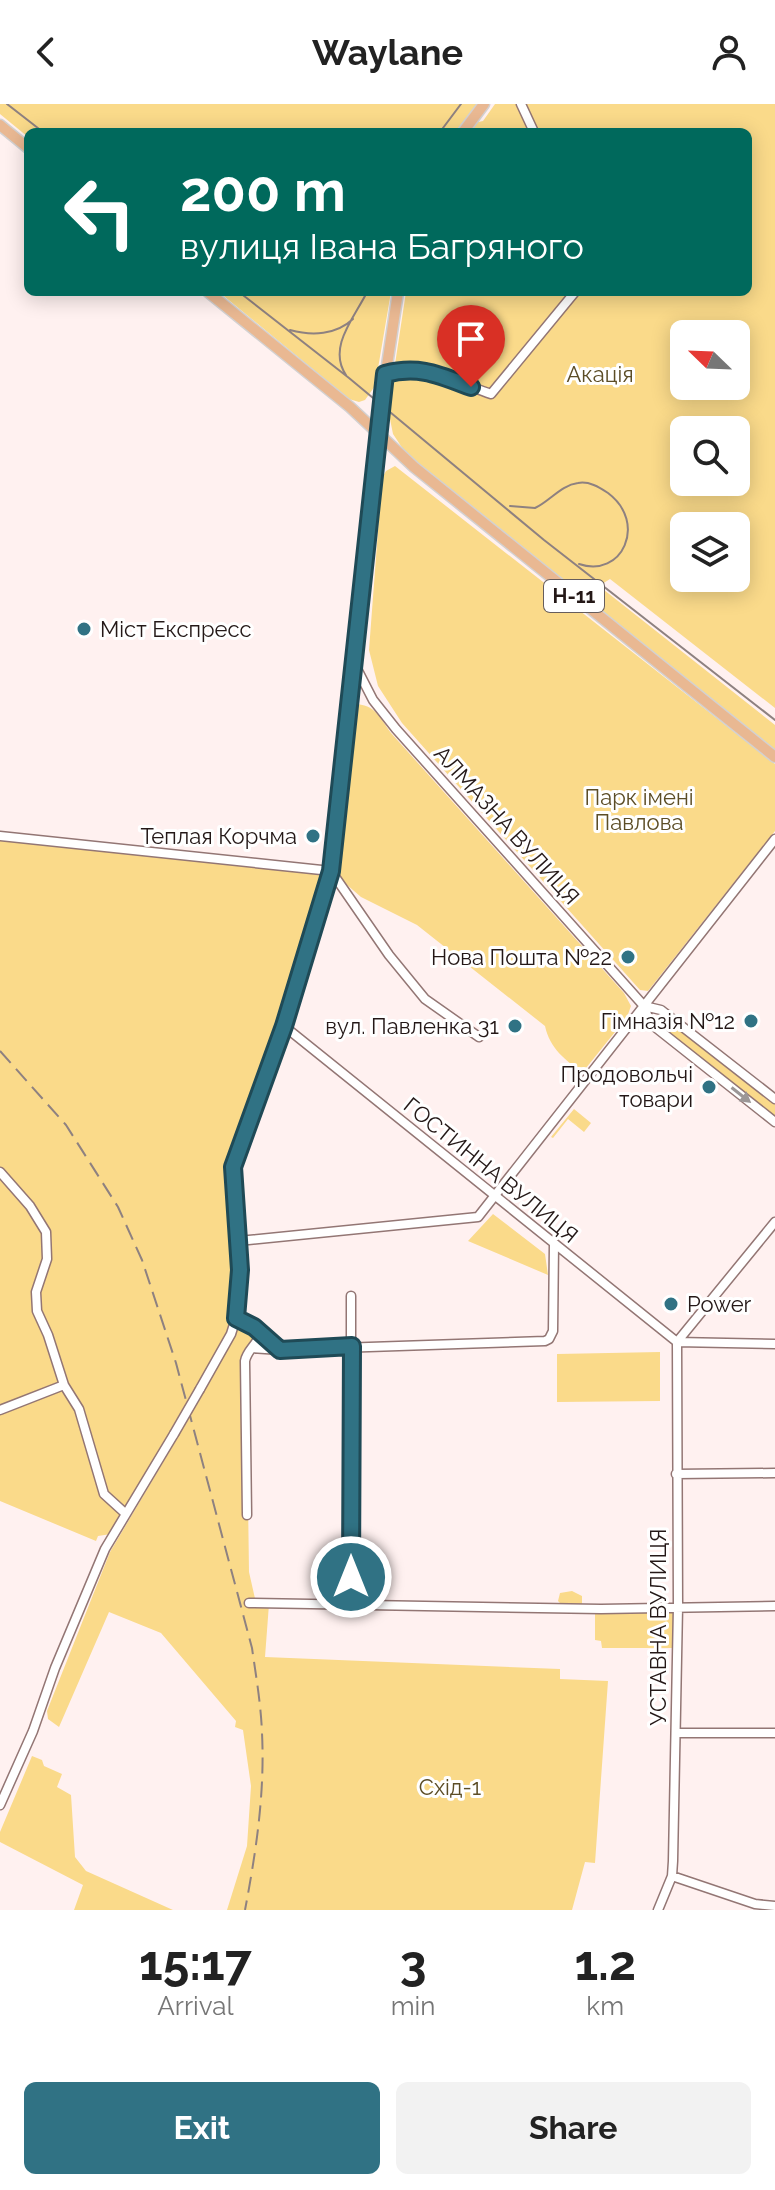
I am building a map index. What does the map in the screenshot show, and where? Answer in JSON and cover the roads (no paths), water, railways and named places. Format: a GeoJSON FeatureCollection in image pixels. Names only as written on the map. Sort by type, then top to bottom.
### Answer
{"type":"FeatureCollection","features":[{"type":"Feature","properties":{"kind":"main road"},"geometry":{"type":"LineString","coordinates":[[466,128],[484,104]]}},
{"type":"Feature","properties":{"kind":"main road"},"geometry":{"type":"LineString","coordinates":[[0,125],[24,145]]}},
{"type":"Feature","properties":{"kind":"main road","name":"Н-11"},"geometry":{"type":"LineString","coordinates":[[213,296],[377,432],[414,467],[775,757]]}},
{"type":"Feature","properties":{"kind":"main road"},"geometry":{"type":"LineString","coordinates":[[377,432],[397,296]]}},
{"type":"Feature","properties":{"kind":"street"},"geometry":{"type":"LineString","coordinates":[[521,104],[532,128]]}},
{"type":"Feature","properties":{"kind":"street"},"geometry":{"type":"LineString","coordinates":[[385,374],[404,369],[422,370],[491,394],[572,296]]}},
{"type":"Feature","properties":{"kind":"street"},"geometry":{"type":"LineString","coordinates":[[0,1805],[33,1731],[81,1603],[105,1549],[200,1389],[231,1334],[236,1318],[239,1241],[233,1167],[284,1026],[331,871],[377,432]]}},
{"type":"Feature","properties":{"kind":"street","name":"АЛМАЗНА ВУЛИЦЯ"},"geometry":{"type":"LineString","coordinates":[[353,661],[373,700],[396,729],[644,1006],[650,1023],[775,1122]]}},
{"type":"Feature","properties":{"kind":"street"},"geometry":{"type":"LineString","coordinates":[[0,836],[331,871],[389,955],[425,999],[479,1037]]}},
{"type":"Feature","properties":{"kind":"street"},"geometry":{"type":"LineString","coordinates":[[239,1241],[478,1217],[775,839]]}},
{"type":"Feature","properties":{"kind":"street","name":"АЛМАЗНА ВУЛИЦЯ"},"geometry":{"type":"LineString","coordinates":[[644,1006],[661,1010],[775,1099]]}},
{"type":"Feature","properties":{"kind":"street","name":"ГОСТИННА ВУЛИЦЯ"},"geometry":{"type":"LineString","coordinates":[[284,1026],[677,1342]]}},
{"type":"Feature","properties":{"kind":"street"},"geometry":{"type":"LineString","coordinates":[[0,1172],[30,1206],[46,1232],[47,1259],[35,1302],[64,1385],[79,1409],[104,1494],[111,1504],[126,1514]]}},
{"type":"Feature","properties":{"kind":"street"},"geometry":{"type":"LineString","coordinates":[[677,1342],[775,1222]]}},
{"type":"Feature","properties":{"kind":"street"},"geometry":{"type":"LineString","coordinates":[[252,1348],[280,1350],[545,1341],[553,1331],[554,1244]]}},
{"type":"Feature","properties":{"kind":"street"},"geometry":{"type":"LineString","coordinates":[[351,1296],[351,1605]]}},
{"type":"Feature","properties":{"kind":"street"},"geometry":{"type":"LineString","coordinates":[[236,1318],[254,1327],[280,1350]]}},
{"type":"Feature","properties":{"kind":"street"},"geometry":{"type":"LineString","coordinates":[[247,1515],[245,1361],[260,1334]]}},
{"type":"Feature","properties":{"kind":"street"},"geometry":{"type":"LineString","coordinates":[[677,1342],[775,1344]]}},
{"type":"Feature","properties":{"kind":"street","name":"УСТАВНА ВУЛИЦЯ"},"geometry":{"type":"LineString","coordinates":[[658,1910],[672,1876],[678,1607],[677,1342]]}},
{"type":"Feature","properties":{"kind":"street"},"geometry":{"type":"LineString","coordinates":[[0,1410],[64,1385]]}},
{"type":"Feature","properties":{"kind":"street"},"geometry":{"type":"LineString","coordinates":[[676,1474],[775,1473]]}},
{"type":"Feature","properties":{"kind":"street"},"geometry":{"type":"LineString","coordinates":[[249,1603],[581,1609],[775,1606]]}},
{"type":"Feature","properties":{"kind":"street"},"geometry":{"type":"LineString","coordinates":[[676,1733],[775,1733]]}},
{"type":"Feature","properties":{"kind":"street"},"geometry":{"type":"LineString","coordinates":[[672,1876],[754,1907],[775,1906]]}},
{"type":"Feature","properties":{"kind":"tram line"},"geometry":{"type":"LineString","coordinates":[[7,104],[38,128]]}},
{"type":"Feature","properties":{"kind":"tram line"},"geometry":{"type":"LineString","coordinates":[[443,128],[461,104]]}},
{"type":"Feature","properties":{"kind":"tram line"},"geometry":{"type":"LineString","coordinates":[[244,296],[349,378],[544,540],[775,720]]}},
{"type":"Feature","properties":{"kind":"tram line"},"geometry":{"type":"LineString","coordinates":[[346,375],[341,364],[341,343],[365,296]]}},
{"type":"Feature","properties":{"kind":"tram line"},"geometry":{"type":"LineString","coordinates":[[290,330],[323,333],[353,319]]}},
{"type":"Feature","properties":{"kind":"tram line"},"geometry":{"type":"LineString","coordinates":[[510,506],[535,508],[566,487],[578,483],[590,484],[608,493],[620,505],[626,519],[628,533],[625,545],[618,556],[607,563],[594,566],[579,564]]}},
{"type":"Feature","properties":{"kind":"railway"},"geometry":{"type":"LineString","coordinates":[[0,1051],[66,1125],[118,1207],[142,1260],[176,1363],[252,1648],[258,1690],[263,1755],[261,1800],[245,1910]]}},
{"type":"Feature","properties":{"kind":"place","name":"Міст Експресс"},"geometry":{"type":"Point","coordinates":[84,629]}},
{"type":"Feature","properties":{"kind":"place","name":"Теплая Корчма"},"geometry":{"type":"Point","coordinates":[313,836]}},
{"type":"Feature","properties":{"kind":"place","name":"Нова Пошта №22"},"geometry":{"type":"Point","coordinates":[628,957]}},
{"type":"Feature","properties":{"kind":"place","name":"Гімназія №12"},"geometry":{"type":"Point","coordinates":[751,1021]}},
{"type":"Feature","properties":{"kind":"place","name":"вул. Павленка 31"},"geometry":{"type":"Point","coordinates":[515,1026]}},
{"type":"Feature","properties":{"kind":"place","name":"Продовольчі товари"},"geometry":{"type":"Point","coordinates":[709,1087]}},
{"type":"Feature","properties":{"kind":"place","name":"Power"},"geometry":{"type":"Point","coordinates":[671,1304]}},
{"type":"Feature","properties":{"kind":"park label","name":"Акація"},"geometry":{"type":"Point","coordinates":[600,374]}},
{"type":"Feature","properties":{"kind":"park label","name":"Парк імені Павлова"},"geometry":{"type":"Point","coordinates":[639,810]}},
{"type":"Feature","properties":{"kind":"park label","name":"Схід-1"},"geometry":{"type":"Point","coordinates":[450,1787]}}]}
